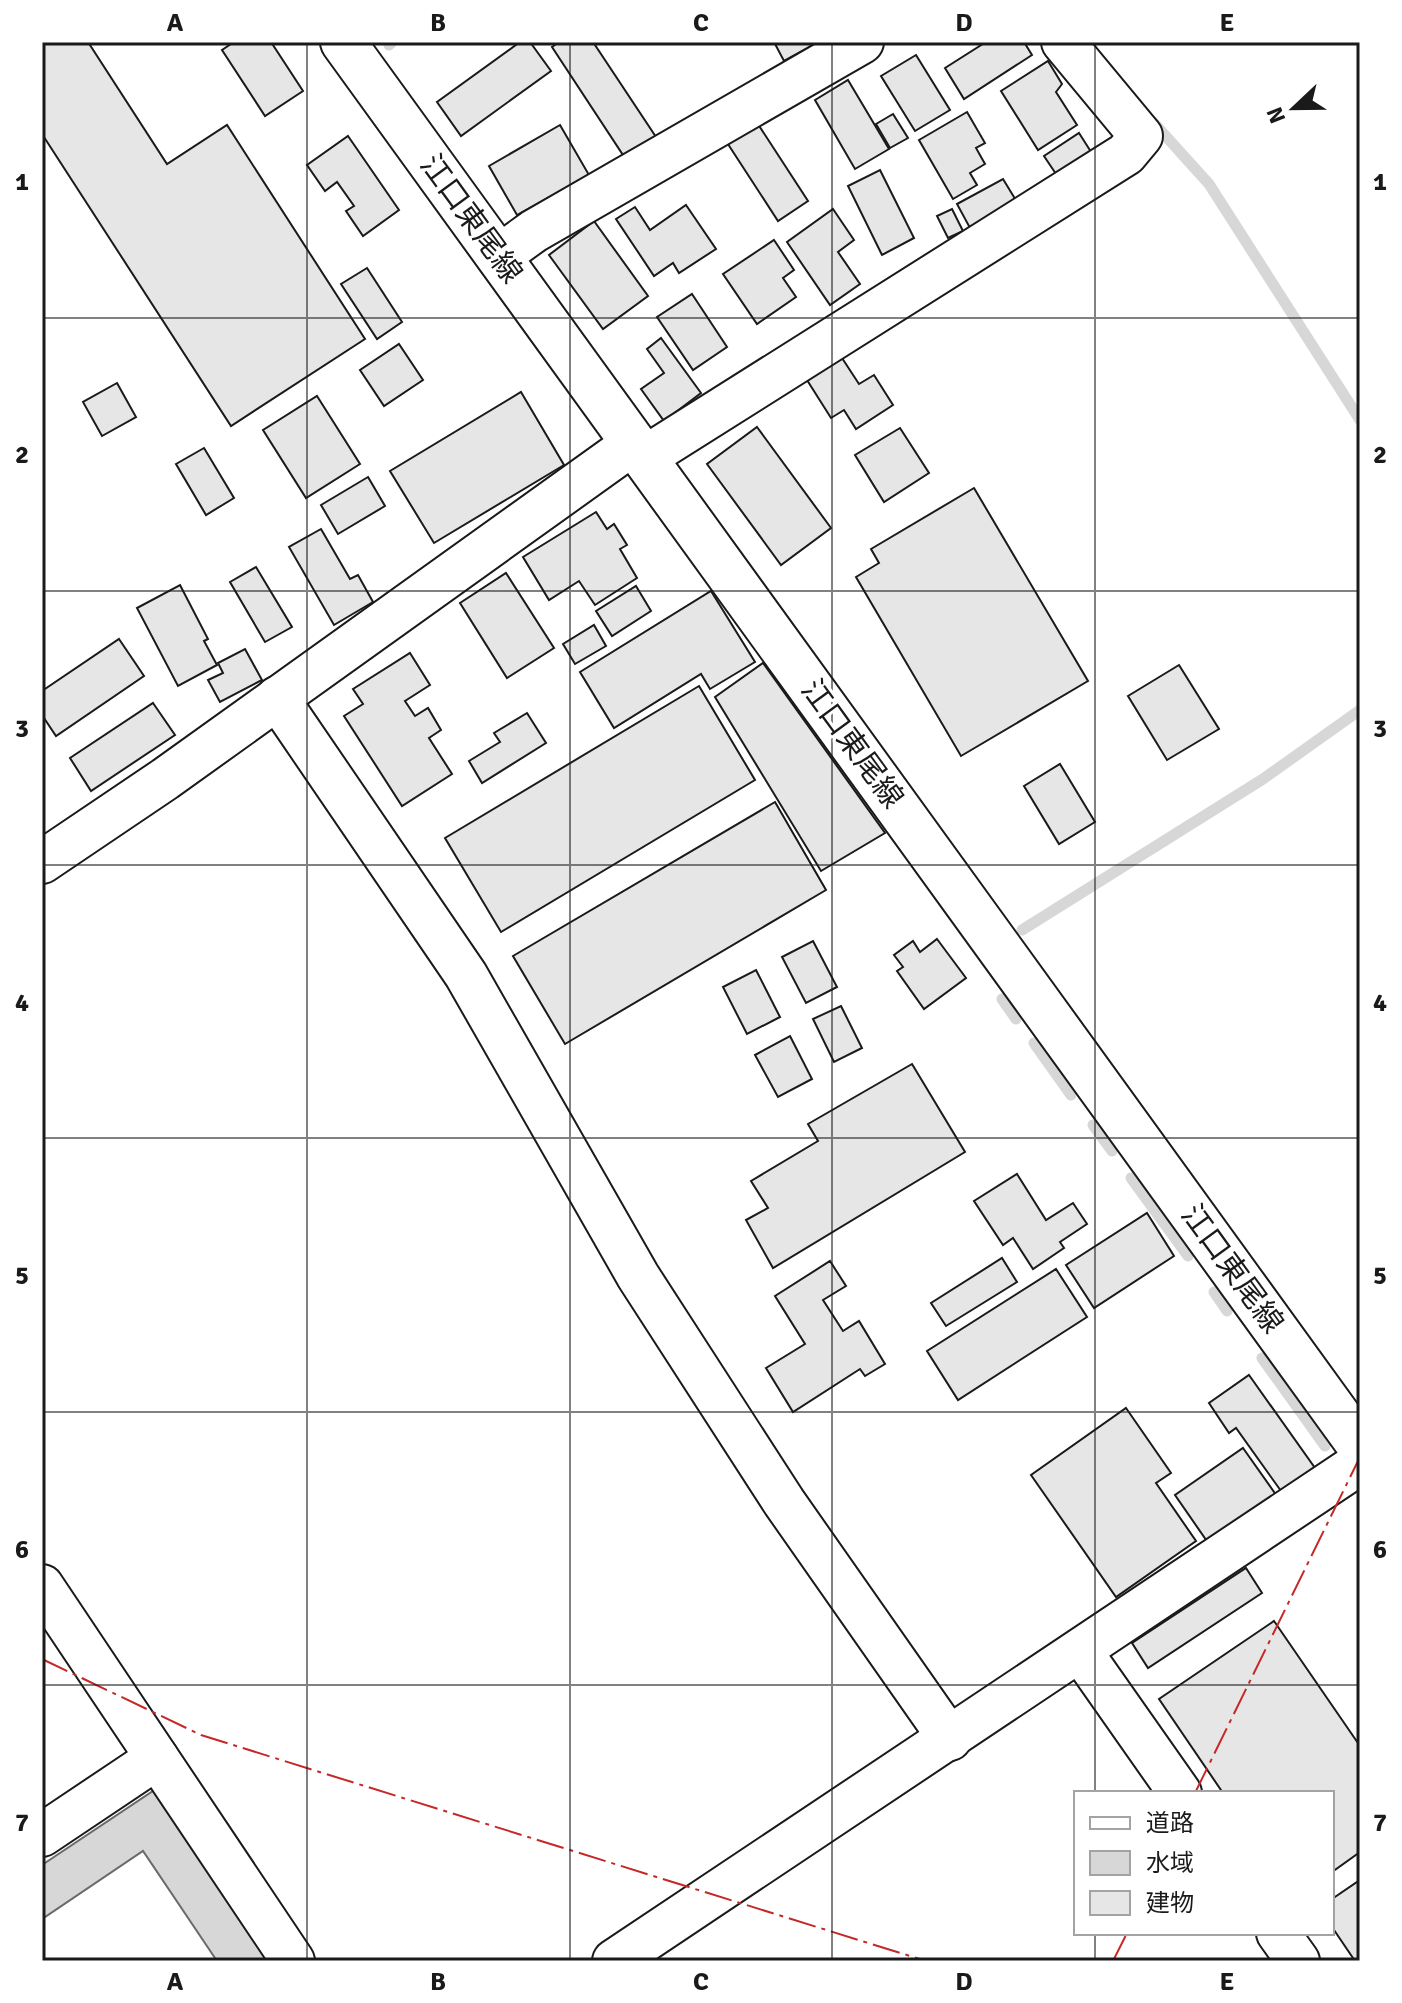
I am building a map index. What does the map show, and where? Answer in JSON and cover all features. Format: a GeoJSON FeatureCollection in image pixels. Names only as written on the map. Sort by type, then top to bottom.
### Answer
{"type":"FeatureCollection","features":[{"type":"Feature","properties":{"kind":"main road","name":"江口東尾線"},"geometry":{"type":"LineString","coordinates":[[343,42],[1360,1446]]}},
{"type":"Feature","properties":{"kind":"street"},"geometry":{"type":"LineString","coordinates":[[498,257],[534,231],[862,42]]}},
{"type":"Feature","properties":{"kind":"street"},"geometry":{"type":"LineString","coordinates":[[42,862],[639,450],[1126,154],[1141,136],[1063,42]]}},
{"type":"Feature","properties":{"kind":"street"},"geometry":{"type":"LineString","coordinates":[[277,698],[466,975],[638,1276],[775,1489],[950,1739]]}},
{"type":"Feature","properties":{"kind":"street"},"geometry":{"type":"LineString","coordinates":[[614,1961],[1360,1463]]}},
{"type":"Feature","properties":{"kind":"street"},"geometry":{"type":"LineString","coordinates":[[42,1586],[293,1961]]}},
{"type":"Feature","properties":{"kind":"street"},"geometry":{"type":"LineString","coordinates":[[1081,1652],[1179,1791]]}},
{"type":"Feature","properties":{"kind":"street"},"geometry":{"type":"LineString","coordinates":[[42,1835],[157,1758]]}},
{"type":"Feature","properties":{"kind":"street"},"geometry":{"type":"LineString","coordinates":[[1279,1935],[1298,1961]]}},
{"type":"Feature","properties":{"kind":"water"},"geometry":{"type":"Polygon","coordinates":[[[156,1789],[271,1961],[217,1961],[143,1851],[42,1919],[42,1865],[156,1789]]]}},
{"type":"Feature","properties":{"kind":"building"},"geometry":{"type":"Polygon","coordinates":[[[42,42],[88,42],[167,164],[227,125],[365,339],[231,426],[42,134],[42,42]]]}},
{"type":"Feature","properties":{"kind":"building"},"geometry":{"type":"Polygon","coordinates":[[[234,42],[271,42],[303,91],[265,116],[222,50],[234,42]]]}},
{"type":"Feature","properties":{"kind":"building"},"geometry":{"type":"Polygon","coordinates":[[[520,42],[530,42],[551,71],[461,136],[437,102],[520,42]]]}},
{"type":"Feature","properties":{"kind":"building"},"geometry":{"type":"Polygon","coordinates":[[[559,42],[593,42],[656,137],[625,158],[552,47],[559,42]]]}},
{"type":"Feature","properties":{"kind":"building"},"geometry":{"type":"Polygon","coordinates":[[[774,42],[819,42],[784,61],[774,42]]]}},
{"type":"Feature","properties":{"kind":"building"},"geometry":{"type":"Polygon","coordinates":[[[986,42],[1024,42],[1032,55],[964,99],[945,68],[986,42]]]}},
{"type":"Feature","properties":{"kind":"building"},"geometry":{"type":"Polygon","coordinates":[[[916,55],[950,110],[915,131],[881,76],[916,55]]]}},
{"type":"Feature","properties":{"kind":"building"},"geometry":{"type":"Polygon","coordinates":[[[1048,61],[1062,84],[1056,92],[1077,125],[1038,150],[1001,91],[1048,61]]]}},
{"type":"Feature","properties":{"kind":"building"},"geometry":{"type":"Polygon","coordinates":[[[848,80],[889,149],[855,169],[815,100],[848,80]]]}},
{"type":"Feature","properties":{"kind":"building"},"geometry":{"type":"Polygon","coordinates":[[[967,112],[985,143],[976,148],[985,164],[970,173],[977,185],[953,199],[919,140],[967,112]]]}},
{"type":"Feature","properties":{"kind":"building"},"geometry":{"type":"Polygon","coordinates":[[[893,114],[908,138],[890,148],[876,124],[893,114]]]}},
{"type":"Feature","properties":{"kind":"building"},"geometry":{"type":"Polygon","coordinates":[[[756,121],[808,201],[778,221],[726,141],[756,121]]]}},
{"type":"Feature","properties":{"kind":"building"},"geometry":{"type":"Polygon","coordinates":[[[560,125],[589,175],[517,215],[489,166],[560,125]]]}},
{"type":"Feature","properties":{"kind":"building"},"geometry":{"type":"Polygon","coordinates":[[[1079,133],[1093,155],[1058,177],[1044,156],[1079,133]]]}},
{"type":"Feature","properties":{"kind":"building"},"geometry":{"type":"Polygon","coordinates":[[[348,136],[399,210],[363,236],[346,211],[354,206],[337,182],[325,191],[307,165],[348,136]]]}},
{"type":"Feature","properties":{"kind":"building"},"geometry":{"type":"Polygon","coordinates":[[[880,170],[914,238],[882,255],[848,186],[880,170]]]}},
{"type":"Feature","properties":{"kind":"building"},"geometry":{"type":"Polygon","coordinates":[[[1003,179],[1017,202],[970,228],[957,204],[1003,179]]]}},
{"type":"Feature","properties":{"kind":"building"},"geometry":{"type":"Polygon","coordinates":[[[686,205],[716,249],[679,273],[673,263],[654,276],[616,219],[635,207],[650,230],[686,205]]]}},
{"type":"Feature","properties":{"kind":"building"},"geometry":{"type":"Polygon","coordinates":[[[833,209],[854,240],[838,252],[860,284],[830,305],[787,242],[833,209]]]}},
{"type":"Feature","properties":{"kind":"building"},"geometry":{"type":"Polygon","coordinates":[[[952,209],[963,231],[948,238],[937,216],[952,209]]]}},
{"type":"Feature","properties":{"kind":"building"},"geometry":{"type":"Polygon","coordinates":[[[594,221],[648,296],[603,329],[549,255],[594,221]]]}},
{"type":"Feature","properties":{"kind":"building"},"geometry":{"type":"Polygon","coordinates":[[[774,240],[794,270],[783,278],[796,297],[757,324],[723,274],[774,240]]]}},
{"type":"Feature","properties":{"kind":"building"},"geometry":{"type":"Polygon","coordinates":[[[367,268],[402,322],[377,339],[341,284],[367,268]]]}},
{"type":"Feature","properties":{"kind":"building"},"geometry":{"type":"Polygon","coordinates":[[[692,294],[727,347],[693,370],[657,317],[692,294]]]}},
{"type":"Feature","properties":{"kind":"building"},"geometry":{"type":"Polygon","coordinates":[[[661,338],[701,393],[664,421],[641,389],[664,373],[647,349],[661,338]]]}},
{"type":"Feature","properties":{"kind":"building"},"geometry":{"type":"Polygon","coordinates":[[[399,344],[423,380],[384,406],[360,370],[399,344]]]}},
{"type":"Feature","properties":{"kind":"building"},"geometry":{"type":"Polygon","coordinates":[[[842,358],[859,384],[874,375],[893,405],[856,429],[844,410],[831,418],[807,380],[842,358]]]}},
{"type":"Feature","properties":{"kind":"building"},"geometry":{"type":"Polygon","coordinates":[[[117,383],[136,417],[102,436],[83,402],[117,383]]]}},
{"type":"Feature","properties":{"kind":"building"},"geometry":{"type":"Polygon","coordinates":[[[521,392],[564,465],[434,543],[390,471],[521,392]]]}},
{"type":"Feature","properties":{"kind":"building"},"geometry":{"type":"Polygon","coordinates":[[[317,396],[360,464],[306,498],[263,430],[317,396]]]}},
{"type":"Feature","properties":{"kind":"building"},"geometry":{"type":"Polygon","coordinates":[[[757,427],[831,528],[781,565],[707,464],[757,427]]]}},
{"type":"Feature","properties":{"kind":"building"},"geometry":{"type":"Polygon","coordinates":[[[900,428],[929,473],[884,502],[855,455],[900,428]]]}},
{"type":"Feature","properties":{"kind":"building"},"geometry":{"type":"Polygon","coordinates":[[[204,448],[234,498],[206,515],[176,464],[204,448]]]}},
{"type":"Feature","properties":{"kind":"building"},"geometry":{"type":"Polygon","coordinates":[[[368,477],[385,506],[338,534],[321,505],[368,477]]]}},
{"type":"Feature","properties":{"kind":"building"},"geometry":{"type":"Polygon","coordinates":[[[974,488],[1088,681],[961,756],[856,577],[879,563],[871,549],[974,488]]]}},
{"type":"Feature","properties":{"kind":"building"},"geometry":{"type":"Polygon","coordinates":[[[596,512],[607,529],[614,524],[627,545],[620,549],[637,578],[595,605],[579,581],[549,600],[523,557],[596,512]]]}},
{"type":"Feature","properties":{"kind":"building"},"geometry":{"type":"Polygon","coordinates":[[[321,529],[350,579],[358,575],[373,602],[334,625],[289,547],[321,529]]]}},
{"type":"Feature","properties":{"kind":"building"},"geometry":{"type":"Polygon","coordinates":[[[256,567],[292,627],[265,642],[230,582],[256,567]]]}},
{"type":"Feature","properties":{"kind":"building"},"geometry":{"type":"Polygon","coordinates":[[[506,573],[554,648],[507,678],[460,603],[506,573]]]}},
{"type":"Feature","properties":{"kind":"building"},"geometry":{"type":"Polygon","coordinates":[[[180,585],[208,639],[204,641],[217,665],[178,686],[137,608],[180,585]]]}},
{"type":"Feature","properties":{"kind":"building"},"geometry":{"type":"Polygon","coordinates":[[[636,586],[651,611],[612,636],[596,611],[636,586]]]}},
{"type":"Feature","properties":{"kind":"building"},"geometry":{"type":"Polygon","coordinates":[[[711,591],[755,662],[710,689],[701,674],[614,728],[580,672],[711,591]]]}},
{"type":"Feature","properties":{"kind":"building"},"geometry":{"type":"Polygon","coordinates":[[[594,625],[606,646],[575,664],[563,644],[594,625]]]}},
{"type":"Feature","properties":{"kind":"building"},"geometry":{"type":"Polygon","coordinates":[[[119,639],[144,676],[56,736],[42,715],[42,691],[119,639]]]}},
{"type":"Feature","properties":{"kind":"building"},"geometry":{"type":"Polygon","coordinates":[[[245,649],[262,680],[220,702],[208,680],[223,673],[218,663],[245,649]]]}},
{"type":"Feature","properties":{"kind":"building"},"geometry":{"type":"Polygon","coordinates":[[[410,653],[430,685],[405,701],[415,716],[428,708],[441,730],[429,738],[452,774],[402,806],[344,716],[363,704],[353,689],[410,653]]]}},
{"type":"Feature","properties":{"kind":"building"},"geometry":{"type":"Polygon","coordinates":[[[763,663],[885,833],[821,871],[715,697],[763,663]]]}},
{"type":"Feature","properties":{"kind":"building"},"geometry":{"type":"Polygon","coordinates":[[[1179,665],[1219,729],[1167,760],[1128,696],[1179,665]]]}},
{"type":"Feature","properties":{"kind":"building"},"geometry":{"type":"Polygon","coordinates":[[[699,686],[755,780],[501,932],[445,838],[699,686]]]}},
{"type":"Feature","properties":{"kind":"building"},"geometry":{"type":"Polygon","coordinates":[[[153,703],[175,735],[91,791],[70,758],[153,703]]]}},
{"type":"Feature","properties":{"kind":"building"},"geometry":{"type":"Polygon","coordinates":[[[527,713],[546,743],[482,783],[469,761],[500,742],[494,733],[527,713]]]}},
{"type":"Feature","properties":{"kind":"building"},"geometry":{"type":"Polygon","coordinates":[[[1060,764],[1095,822],[1059,844],[1024,786],[1060,764]]]}},
{"type":"Feature","properties":{"kind":"building"},"geometry":{"type":"Polygon","coordinates":[[[775,802],[826,890],[565,1044],[513,956],[775,802]]]}},
{"type":"Feature","properties":{"kind":"building"},"geometry":{"type":"Polygon","coordinates":[[[937,939],[966,978],[924,1009],[897,971],[903,967],[894,955],[913,941],[920,952],[937,939]]]}},
{"type":"Feature","properties":{"kind":"building"},"geometry":{"type":"Polygon","coordinates":[[[813,941],[837,987],[806,1003],[782,957],[813,941]]]}},
{"type":"Feature","properties":{"kind":"building"},"geometry":{"type":"Polygon","coordinates":[[[756,970],[780,1017],[747,1034],[723,987],[756,970]]]}},
{"type":"Feature","properties":{"kind":"building"},"geometry":{"type":"Polygon","coordinates":[[[841,1006],[862,1048],[834,1062],[813,1019],[841,1006]]]}},
{"type":"Feature","properties":{"kind":"building"},"geometry":{"type":"Polygon","coordinates":[[[790,1036],[812,1079],[778,1097],[755,1055],[790,1036]]]}},
{"type":"Feature","properties":{"kind":"building"},"geometry":{"type":"Polygon","coordinates":[[[912,1064],[965,1152],[773,1268],[746,1220],[768,1208],[751,1181],[818,1141],[808,1124],[912,1064]]]}},
{"type":"Feature","properties":{"kind":"building"},"geometry":{"type":"Polygon","coordinates":[[[1017,1174],[1046,1220],[1073,1203],[1087,1224],[1060,1242],[1064,1248],[1033,1269],[1013,1238],[1003,1245],[974,1201],[1017,1174]]]}},
{"type":"Feature","properties":{"kind":"building"},"geometry":{"type":"Polygon","coordinates":[[[1147,1213],[1174,1256],[1094,1308],[1066,1265],[1147,1213]]]}},
{"type":"Feature","properties":{"kind":"building"},"geometry":{"type":"Polygon","coordinates":[[[1002,1258],[1017,1282],[946,1326],[931,1303],[1002,1258]]]}},
{"type":"Feature","properties":{"kind":"building"},"geometry":{"type":"Polygon","coordinates":[[[830,1261],[846,1286],[823,1300],[843,1331],[859,1321],[885,1364],[865,1376],[860,1369],[793,1412],[766,1368],[805,1344],[775,1296],[830,1261]]]}},
{"type":"Feature","properties":{"kind":"building"},"geometry":{"type":"Polygon","coordinates":[[[1056,1269],[1087,1317],[958,1400],[927,1351],[1056,1269]]]}},
{"type":"Feature","properties":{"kind":"building"},"geometry":{"type":"Polygon","coordinates":[[[1249,1375],[1315,1468],[1281,1491],[1236,1428],[1229,1433],[1209,1403],[1249,1375]]]}},
{"type":"Feature","properties":{"kind":"building"},"geometry":{"type":"Polygon","coordinates":[[[1126,1408],[1171,1473],[1156,1483],[1196,1541],[1116,1597],[1031,1475],[1126,1408]]]}},
{"type":"Feature","properties":{"kind":"building"},"geometry":{"type":"Polygon","coordinates":[[[1243,1448],[1279,1499],[1211,1547],[1175,1495],[1243,1448]]]}},
{"type":"Feature","properties":{"kind":"building"},"geometry":{"type":"Polygon","coordinates":[[[1246,1568],[1262,1593],[1148,1668],[1132,1643],[1246,1568]]]}},
{"type":"Feature","properties":{"kind":"building"},"geometry":{"type":"Polygon","coordinates":[[[1274,1621],[1360,1746],[1360,1852],[1334,1871],[1334,1791],[1222,1791],[1159,1699],[1274,1621]]]}},
{"type":"Feature","properties":{"kind":"building"},"geometry":{"type":"Polygon","coordinates":[[[1360,1880],[1360,1961],[1355,1961],[1334,1930],[1334,1898],[1360,1880]]]}},
{"type":"Feature","properties":{"kind":"waterway"},"geometry":{"type":"LineString","coordinates":[[389,45],[392,42]]}},
{"type":"Feature","properties":{"kind":"waterway"},"geometry":{"type":"LineString","coordinates":[[1153,122],[1209,184],[1360,420]]}},
{"type":"Feature","properties":{"kind":"waterway"},"geometry":{"type":"LineString","coordinates":[[1022,930],[1263,779],[1360,710]]}},
{"type":"Feature","properties":{"kind":"waterway"},"geometry":{"type":"LineString","coordinates":[[1002,999],[1016,1019]]}},
{"type":"Feature","properties":{"kind":"waterway"},"geometry":{"type":"LineString","coordinates":[[1034,1043],[1071,1095]]}},
{"type":"Feature","properties":{"kind":"waterway"},"geometry":{"type":"LineString","coordinates":[[1093,1125],[1112,1151]]}},
{"type":"Feature","properties":{"kind":"waterway"},"geometry":{"type":"LineString","coordinates":[[1131,1178],[1188,1256]]}},
{"type":"Feature","properties":{"kind":"waterway"},"geometry":{"type":"LineString","coordinates":[[1214,1292],[1227,1311]]}},
{"type":"Feature","properties":{"kind":"waterway"},"geometry":{"type":"LineString","coordinates":[[1262,1358],[1325,1446]]}},
{"type":"Feature","properties":{"kind":"power"},"geometry":{"type":"LineString","coordinates":[[1196,1791],[1360,1457]]}},
{"type":"Feature","properties":{"kind":"power"},"geometry":{"type":"LineString","coordinates":[[42,1659],[201,1735],[926,1961]]}},
{"type":"Feature","properties":{"kind":"power"},"geometry":{"type":"LineString","coordinates":[[1113,1961],[1126,1935]]}}]}
